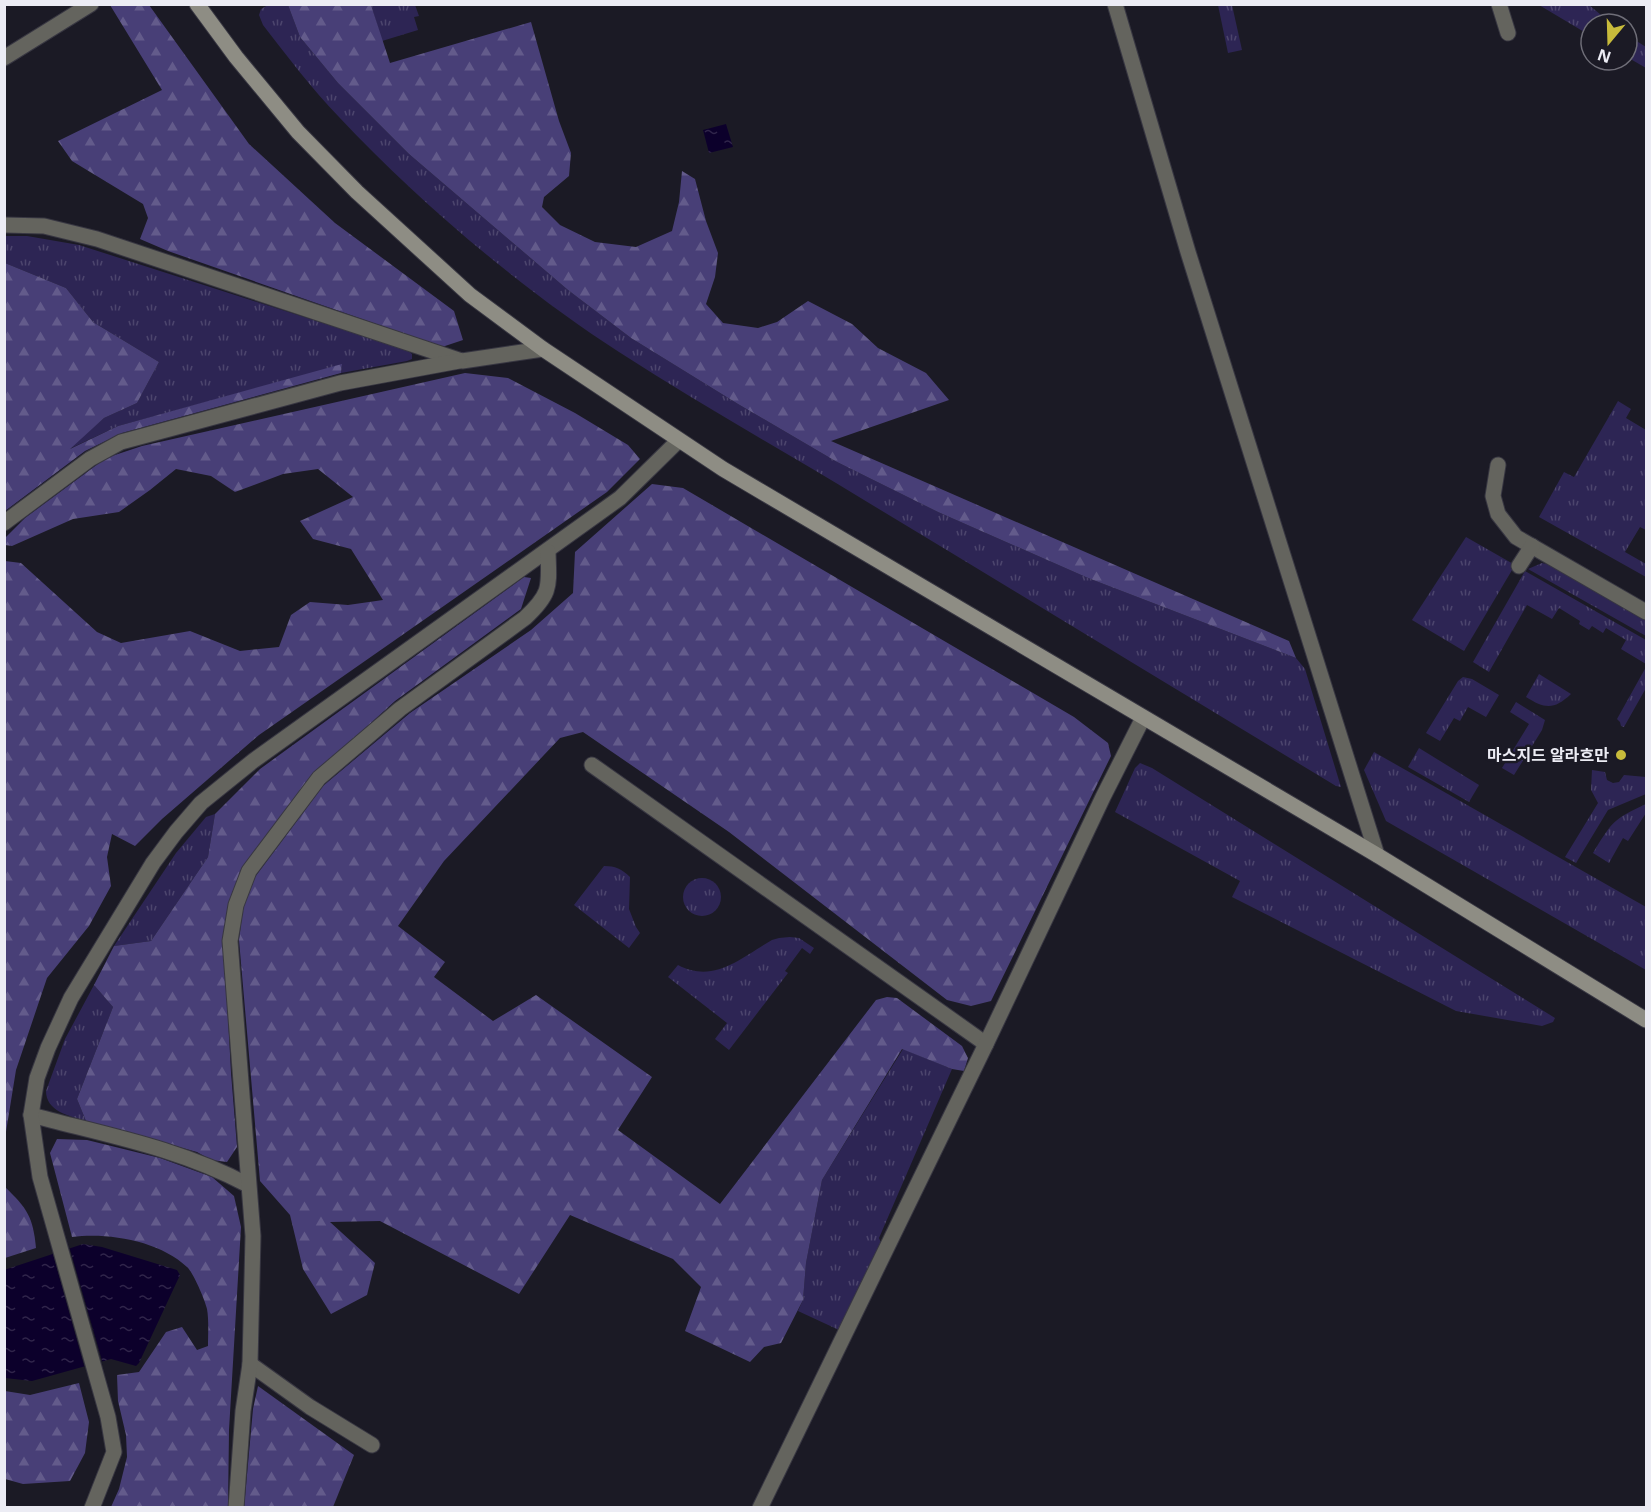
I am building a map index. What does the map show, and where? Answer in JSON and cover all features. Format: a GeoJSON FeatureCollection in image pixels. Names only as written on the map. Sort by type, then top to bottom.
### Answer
{"type":"FeatureCollection","features":[{"type":"Feature","properties":{"kind":"street"},"geometry":{"type":"LineString","coordinates":[[4,58],[91,4]]}},
{"type":"Feature","properties":{"kind":"street"},"geometry":{"type":"LineString","coordinates":[[197,4],[236,57],[298,132],[357,192],[470,295],[543,349],[723,470],[1377,855],[1647,1020]]}},
{"type":"Feature","properties":{"kind":"street"},"geometry":{"type":"LineString","coordinates":[[1115,4],[1188,252],[1377,855]]}},
{"type":"Feature","properties":{"kind":"street"},"geometry":{"type":"LineString","coordinates":[[1499,4],[1508,33]]}},
{"type":"Feature","properties":{"kind":"street"},"geometry":{"type":"LineString","coordinates":[[4,225],[44,226],[97,239],[462,361]]}},
{"type":"Feature","properties":{"kind":"street"},"geometry":{"type":"LineString","coordinates":[[4,523],[90,459],[121,442],[339,384],[462,361],[543,349]]}},
{"type":"Feature","properties":{"kind":"street"},"geometry":{"type":"LineString","coordinates":[[92,1508],[114,1452],[108,1417],[40,1177],[31,1115],[37,1078],[71,998],[153,862],[201,803],[253,761],[548,552],[620,498],[678,441]]}},
{"type":"Feature","properties":{"kind":"street"},"geometry":{"type":"LineString","coordinates":[[1498,465],[1493,496],[1498,514],[1516,537],[1647,612]]}},
{"type":"Feature","properties":{"kind":"street"},"geometry":{"type":"LineString","coordinates":[[1520,566],[1532,546]]}},
{"type":"Feature","properties":{"kind":"street"},"geometry":{"type":"LineString","coordinates":[[236,1508],[243,1411],[250,1364],[253,1236],[230,941],[236,905],[249,871],[319,778],[400,709],[525,618],[542,603],[549,586],[548,552]]}},
{"type":"Feature","properties":{"kind":"street"},"geometry":{"type":"LineString","coordinates":[[760,1508],[1143,718]]}},
{"type":"Feature","properties":{"kind":"street"},"geometry":{"type":"LineString","coordinates":[[592,765],[986,1044]]}},
{"type":"Feature","properties":{"kind":"street"},"geometry":{"type":"LineString","coordinates":[[31,1115],[169,1151],[200,1161],[248,1185]]}},
{"type":"Feature","properties":{"kind":"street"},"geometry":{"type":"LineString","coordinates":[[250,1364],[310,1407],[372,1445]]}},
{"type":"Feature","properties":{"kind":"green space"},"geometry":{"type":"Polygon","coordinates":[[[110,5],[149,5],[249,144],[335,223],[454,311],[463,340],[442,347],[168,251],[140,239],[148,218],[143,204],[72,161],[58,141],[162,90],[110,5]]]}},
{"type":"Feature","properties":{"kind":"green space"},"geometry":{"type":"Polygon","coordinates":[[[268,5],[288,5],[300,37],[338,83],[409,154],[568,290],[631,338],[837,462],[938,512],[1088,578],[1296,658],[1305,669],[1341,787],[680,390],[582,327],[472,243],[370,149],[309,84],[263,25],[259,15],[261,9],[268,5]]]}},
{"type":"Feature","properties":{"kind":"green space"},"geometry":{"type":"Polygon","coordinates":[[[288,5],[371,5],[390,63],[531,22],[559,121],[571,153],[569,176],[544,197],[542,207],[560,225],[595,242],[636,247],[672,231],[679,202],[682,171],[695,179],[706,221],[718,253],[715,277],[706,304],[723,323],[758,328],[777,322],[808,301],[852,324],[878,348],[926,373],[949,400],[831,441],[1289,641],[1296,658],[1088,578],[938,512],[837,462],[631,338],[568,290],[409,154],[338,83],[300,37],[288,5]]]}},
{"type":"Feature","properties":{"kind":"green space"},"geometry":{"type":"Polygon","coordinates":[[[371,5],[415,5],[419,16],[414,17],[418,30],[382,41],[371,5]]]}},
{"type":"Feature","properties":{"kind":"green space"},"geometry":{"type":"Polygon","coordinates":[[[1218,5],[1232,5],[1242,50],[1228,53],[1218,5]]]}},
{"type":"Feature","properties":{"kind":"green space"},"geometry":{"type":"Polygon","coordinates":[[[1539,5],[1589,5],[1597,12],[1579,12],[1579,29],[1539,5]]]}},
{"type":"Feature","properties":{"kind":"green space"},"geometry":{"type":"Polygon","coordinates":[[[1639,43],[1646,47],[1646,68],[1639,64],[1639,43]]]}},
{"type":"Feature","properties":{"kind":"green space"},"geometry":{"type":"Polygon","coordinates":[[[4,236],[27,236],[79,245],[407,350],[412,354],[412,359],[341,373],[342,365],[118,426],[67,450],[104,418],[137,403],[159,362],[93,322],[66,288],[5,263],[4,236]]]}},
{"type":"Feature","properties":{"kind":"green space"},"geometry":{"type":"Polygon","coordinates":[[[5,263],[66,288],[93,322],[159,362],[137,403],[104,418],[70,449],[118,426],[342,364],[341,373],[122,433],[85,451],[5,511],[5,263]]]}},
{"type":"Feature","properties":{"kind":"green space"},"geometry":{"type":"Polygon","coordinates":[[[465,373],[508,378],[575,413],[628,445],[640,459],[607,492],[259,735],[162,819],[135,846],[112,834],[107,857],[111,886],[89,926],[47,978],[16,1070],[5,1138],[5,561],[21,563],[97,632],[121,643],[190,631],[240,651],[279,647],[291,615],[310,602],[348,605],[383,600],[351,549],[313,539],[300,521],[353,497],[318,469],[283,474],[235,492],[211,476],[176,469],[119,512],[73,519],[12,546],[5,545],[5,538],[25,518],[106,458],[142,446],[465,373]]]}},
{"type":"Feature","properties":{"kind":"green space"},"geometry":{"type":"Polygon","coordinates":[[[1618,401],[1631,409],[1626,418],[1646,430],[1646,530],[1640,527],[1625,552],[1646,564],[1646,577],[1539,517],[1564,472],[1574,477],[1618,401]]]}},
{"type":"Feature","properties":{"kind":"green space"},"geometry":{"type":"Polygon","coordinates":[[[652,484],[683,488],[1074,717],[1108,743],[1111,756],[991,1001],[971,1006],[947,1000],[729,832],[583,732],[560,738],[444,861],[398,926],[445,962],[434,977],[493,1021],[536,995],[652,1077],[618,1130],[720,1204],[876,1000],[887,997],[897,998],[962,1046],[968,1058],[964,1071],[952,1069],[902,1049],[822,1180],[806,1263],[803,1300],[781,1343],[764,1347],[750,1362],[685,1331],[701,1287],[673,1259],[570,1215],[519,1294],[380,1221],[330,1222],[375,1263],[367,1295],[331,1314],[303,1269],[290,1215],[260,1181],[239,940],[243,908],[255,877],[323,786],[410,713],[531,630],[573,593],[575,552],[652,484]]]}},
{"type":"Feature","properties":{"kind":"green space"},"geometry":{"type":"Polygon","coordinates":[[[1466,537],[1515,565],[1464,651],[1412,620],[1466,537]]]}},
{"type":"Feature","properties":{"kind":"green space"},"geometry":{"type":"Polygon","coordinates":[[[1542,563],[1550,565],[1646,621],[1646,636],[1528,569],[1542,563]]]}},
{"type":"Feature","properties":{"kind":"green space"},"geometry":{"type":"Polygon","coordinates":[[[1525,571],[1646,640],[1646,664],[1621,649],[1626,640],[1606,628],[1603,633],[1592,626],[1589,630],[1579,624],[1580,621],[1559,608],[1552,619],[1527,605],[1489,672],[1473,662],[1525,571]]]}},
{"type":"Feature","properties":{"kind":"green space"},"geometry":{"type":"Polygon","coordinates":[[[524,577],[531,578],[521,609],[395,701],[314,775],[244,866],[229,904],[224,942],[237,1147],[227,1162],[211,1160],[197,1152],[86,1121],[77,1099],[113,1007],[94,985],[114,946],[151,941],[208,857],[215,814],[260,769],[524,577]]]}},
{"type":"Feature","properties":{"kind":"green space"},"geometry":{"type":"Polygon","coordinates":[[[1646,667],[1646,688],[1624,727],[1621,726],[1617,719],[1646,667]]]}},
{"type":"Feature","properties":{"kind":"green space"},"geometry":{"type":"Polygon","coordinates":[[[1539,674],[1571,694],[1559,703],[1549,706],[1544,706],[1526,697],[1539,674]]]}},
{"type":"Feature","properties":{"kind":"green space"},"geometry":{"type":"Polygon","coordinates":[[[1463,677],[1472,679],[1499,695],[1486,717],[1468,707],[1460,721],[1454,718],[1440,741],[1426,733],[1458,681],[1463,677]]]}},
{"type":"Feature","properties":{"kind":"green space"},"geometry":{"type":"Polygon","coordinates":[[[1516,702],[1545,720],[1542,730],[1514,775],[1502,768],[1529,724],[1510,712],[1516,702]]]}},
{"type":"Feature","properties":{"kind":"green space"},"geometry":{"type":"Polygon","coordinates":[[[1419,748],[1479,785],[1469,802],[1408,767],[1419,748]]]}},
{"type":"Feature","properties":{"kind":"green space"},"geometry":{"type":"Polygon","coordinates":[[[1374,752],[1646,907],[1646,970],[1386,821],[1364,770],[1374,752]]]}},
{"type":"Feature","properties":{"kind":"green space"},"geometry":{"type":"Polygon","coordinates":[[[1140,763],[1152,768],[1555,1018],[1553,1022],[1542,1026],[1456,1011],[1232,897],[1240,881],[1115,812],[1135,768],[1140,763]]]}},
{"type":"Feature","properties":{"kind":"green space"},"geometry":{"type":"Polygon","coordinates":[[[1592,770],[1605,772],[1607,780],[1613,783],[1619,782],[1624,775],[1646,777],[1646,794],[1608,810],[1576,863],[1565,857],[1598,803],[1591,790],[1592,770]]]}},
{"type":"Feature","properties":{"kind":"green space"},"geometry":{"type":"Polygon","coordinates":[[[1646,804],[1646,813],[1628,841],[1623,838],[1609,863],[1593,853],[1614,822],[1646,804]]]}},
{"type":"Feature","properties":{"kind":"green space"},"geometry":{"type":"Polygon","coordinates":[[[215,814],[208,857],[151,941],[114,946],[176,853],[206,817],[215,814]]]}},
{"type":"Feature","properties":{"kind":"green space"},"geometry":{"type":"Polygon","coordinates":[[[604,866],[618,868],[630,877],[629,909],[640,933],[629,948],[574,905],[604,866]]]}},
{"type":"Feature","properties":{"kind":"green space"},"geometry":{"type":"Polygon","coordinates":[[[702,878],[716,883],[721,897],[716,911],[702,916],[688,911],[683,897],[688,883],[702,878]]]}},
{"type":"Feature","properties":{"kind":"green space"},"geometry":{"type":"Polygon","coordinates":[[[799,938],[814,948],[810,954],[802,948],[785,971],[788,973],[729,1050],[715,1039],[727,1023],[668,977],[678,965],[704,972],[715,970],[738,961],[772,940],[799,938]]]}},
{"type":"Feature","properties":{"kind":"green space"},"geometry":{"type":"Polygon","coordinates":[[[94,985],[113,1007],[77,1099],[86,1121],[66,1115],[54,1108],[47,1098],[46,1091],[65,1039],[94,985]]]}},
{"type":"Feature","properties":{"kind":"green space"},"geometry":{"type":"Polygon","coordinates":[[[903,1049],[952,1069],[879,1238],[881,1243],[839,1330],[798,1311],[803,1300],[806,1263],[822,1180],[903,1049]]]}},
{"type":"Feature","properties":{"kind":"green space"},"geometry":{"type":"Polygon","coordinates":[[[57,1139],[87,1140],[160,1158],[212,1177],[234,1196],[241,1227],[229,1430],[228,1507],[111,1507],[119,1489],[127,1457],[126,1435],[118,1401],[117,1375],[139,1372],[166,1332],[182,1327],[197,1350],[208,1346],[207,1309],[190,1270],[163,1251],[117,1237],[72,1237],[50,1153],[57,1139]]]}},
{"type":"Feature","properties":{"kind":"green space"},"geometry":{"type":"Polygon","coordinates":[[[5,1187],[28,1214],[36,1248],[5,1258],[5,1187]]]}},
{"type":"Feature","properties":{"kind":"green space"},"geometry":{"type":"Polygon","coordinates":[[[79,1383],[89,1422],[85,1453],[70,1481],[23,1484],[5,1479],[5,1391],[30,1395],[79,1383]]]}},
{"type":"Feature","properties":{"kind":"green space"},"geometry":{"type":"Polygon","coordinates":[[[258,1386],[354,1455],[333,1507],[244,1508],[253,1409],[258,1386]]]}},
{"type":"Feature","properties":{"kind":"water"},"geometry":{"type":"Polygon","coordinates":[[[726,124],[733,147],[709,153],[703,130],[726,124]]]}},
{"type":"Feature","properties":{"kind":"water"},"geometry":{"type":"Polygon","coordinates":[[[83,1244],[102,1247],[177,1270],[180,1275],[139,1363],[136,1366],[111,1359],[32,1381],[5,1378],[4,1270],[83,1244]]]}},
{"type":"Feature","properties":{"kind":"pier"},"geometry":{"type":"Polygon","coordinates":[[[69,1246],[103,1364],[85,1369],[52,1251],[69,1246]]]}},
{"type":"Feature","properties":{"kind":"place","name":"마스지드 알라흐만"},"geometry":{"type":"Point","coordinates":[1621,755]}}]}
